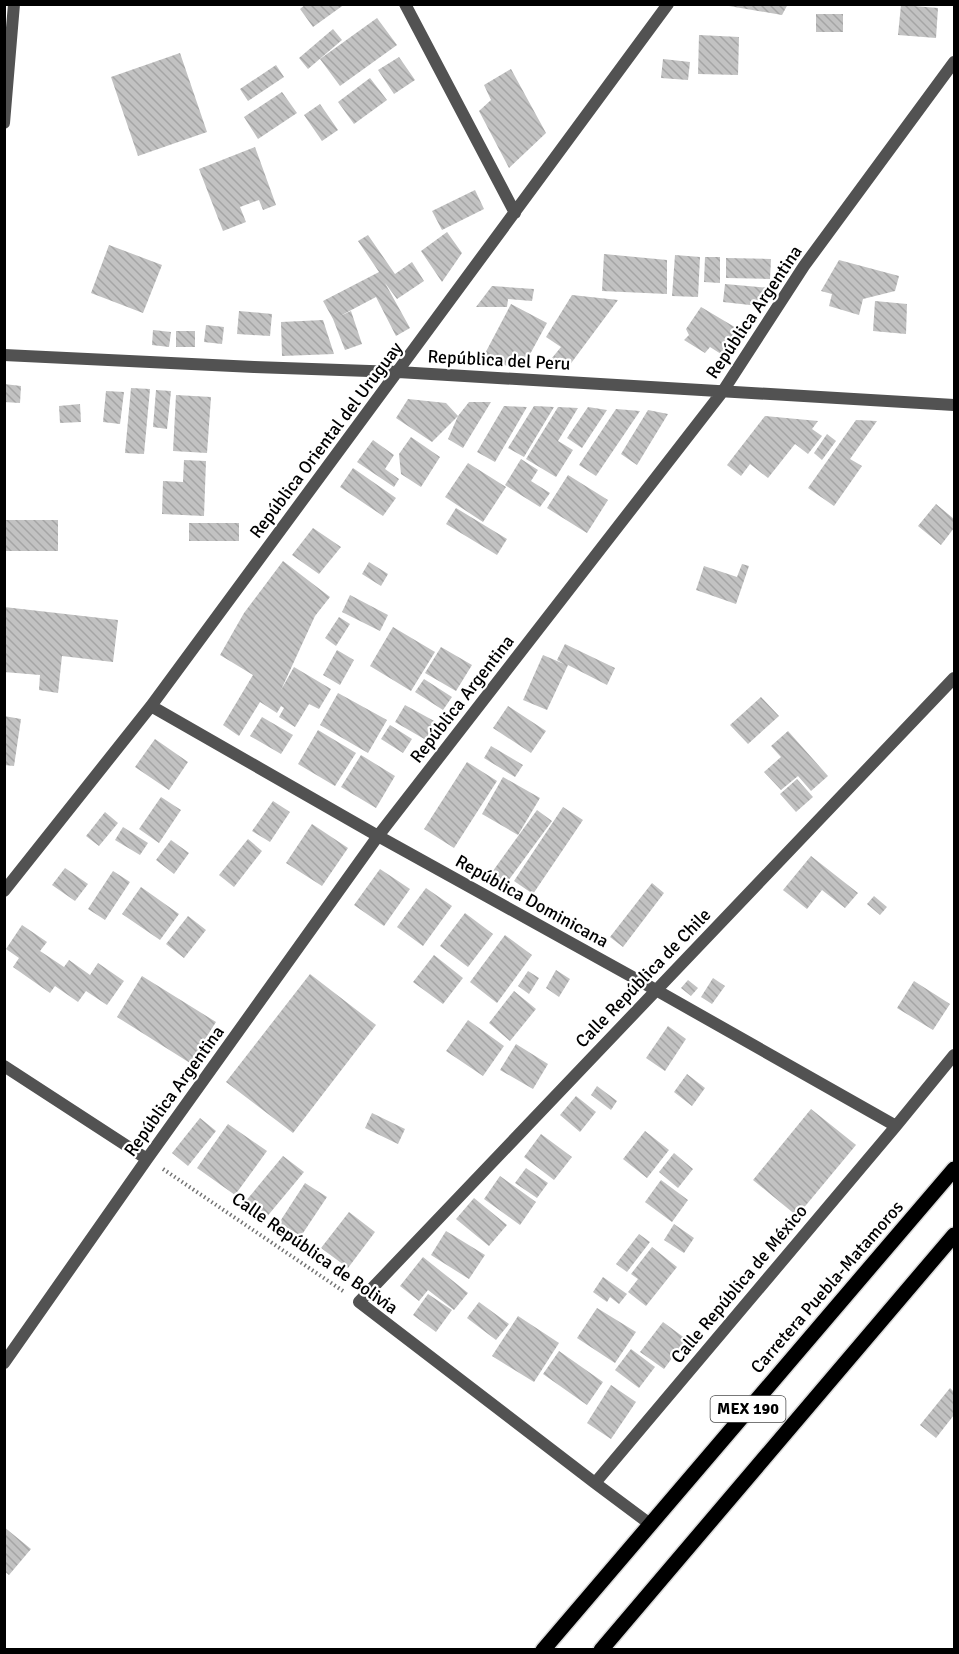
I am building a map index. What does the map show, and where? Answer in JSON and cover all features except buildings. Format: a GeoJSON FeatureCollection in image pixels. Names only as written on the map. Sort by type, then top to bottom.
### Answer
{"type":"FeatureCollection","features":[{"type":"Feature","properties":{"kind":"main road","name":"Carretera Puebla-Matamoros"},"geometry":{"type":"LineString","coordinates":[[543,1650],[954,1169]]}},
{"type":"Feature","properties":{"kind":"main road","name":"MEX 190"},"geometry":{"type":"LineString","coordinates":[[601,1650],[954,1235]]}},
{"type":"Feature","properties":{"kind":"street"},"geometry":{"type":"LineString","coordinates":[[4,123],[14,4]]}},
{"type":"Feature","properties":{"kind":"street"},"geometry":{"type":"LineString","coordinates":[[405,4],[515,213]]}},
{"type":"Feature","properties":{"kind":"street","name":"República Oriental del Uruguay"},"geometry":{"type":"LineString","coordinates":[[4,891],[151,706],[668,4]]}},
{"type":"Feature","properties":{"kind":"street","name":"República Argentina"},"geometry":{"type":"LineString","coordinates":[[4,1363],[378,837],[723,391],[804,266],[954,62]]}},
{"type":"Feature","properties":{"kind":"street","name":"República del Peru"},"geometry":{"type":"LineString","coordinates":[[4,355],[254,368],[398,372],[954,405]]}},
{"type":"Feature","properties":{"kind":"street","name":"Calle República de Chile"},"geometry":{"type":"LineString","coordinates":[[359,1302],[954,678]]}},
{"type":"Feature","properties":{"kind":"street","name":"República Dominicana"},"geometry":{"type":"LineString","coordinates":[[151,706],[378,837],[656,990],[896,1126]]}},
{"type":"Feature","properties":{"kind":"street","name":"Calle República de México"},"geometry":{"type":"LineString","coordinates":[[595,1483],[954,1055]]}},
{"type":"Feature","properties":{"kind":"street"},"geometry":{"type":"LineString","coordinates":[[4,1066],[147,1159]]}},
{"type":"Feature","properties":{"kind":"street","name":"Calle República de Bolivia"},"geometry":{"type":"LineString","coordinates":[[359,1302],[595,1483]]}},
{"type":"Feature","properties":{"kind":"street"},"geometry":{"type":"LineString","coordinates":[[595,1483],[650,1524]]}},
{"type":"Feature","properties":{"kind":"path","name":"Calle República de Bolivia"},"geometry":{"type":"LineString","coordinates":[[147,1159],[359,1302]]}}]}
